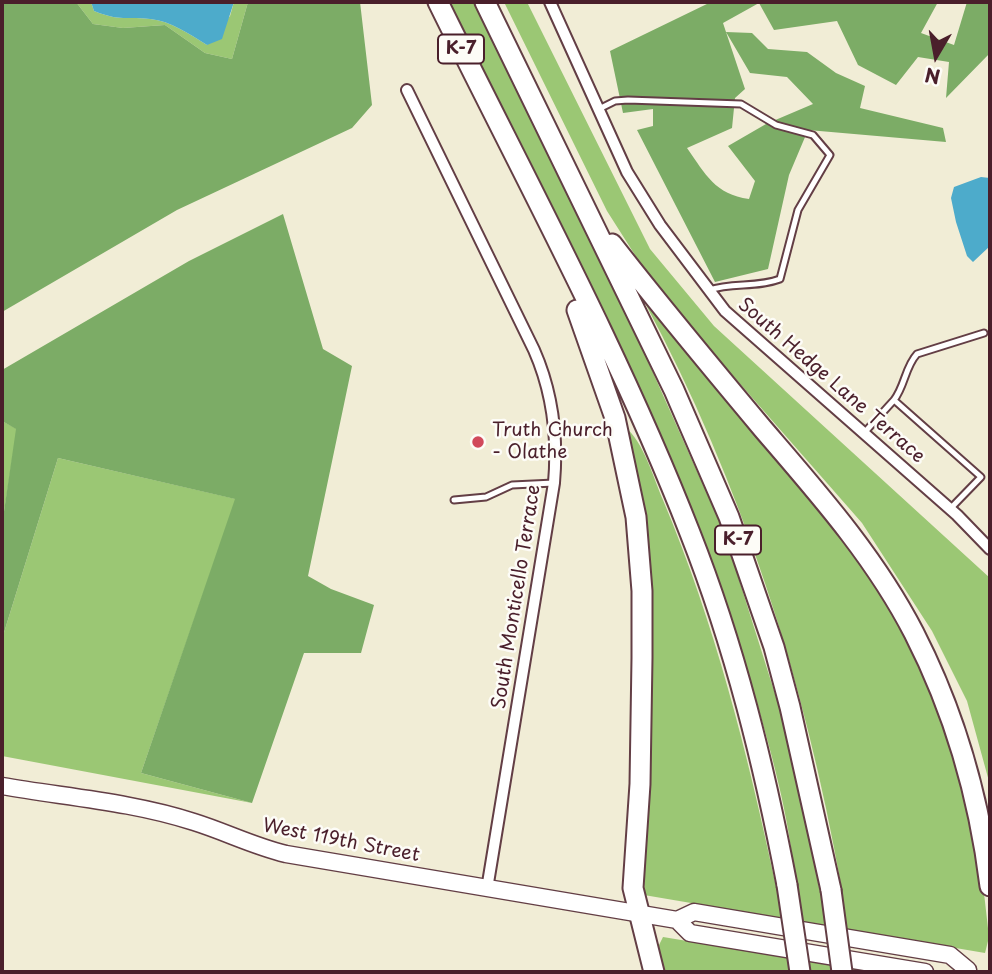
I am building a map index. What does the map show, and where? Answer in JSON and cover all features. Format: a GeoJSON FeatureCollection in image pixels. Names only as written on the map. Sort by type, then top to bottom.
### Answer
{"type":"FeatureCollection","features":[{"type":"Feature","properties":{"kind":"highway","name":"K-7"},"geometry":{"type":"LineString","coordinates":[[438,2],[638,410],[695,546],[750,717],[787,885],[800,972]]}},
{"type":"Feature","properties":{"kind":"highway","name":"K-7"},"geometry":{"type":"LineString","coordinates":[[485,2],[697,440],[750,575],[793,719],[831,890],[842,972]]}},
{"type":"Feature","properties":{"kind":"highway"},"geometry":{"type":"LineString","coordinates":[[587,211],[652,295],[840,520],[888,589],[913,631],[951,715],[974,791],[990,886]]}},
{"type":"Feature","properties":{"kind":"highway"},"geometry":{"type":"LineString","coordinates":[[549,228],[615,418],[636,517],[642,591],[642,658],[640,783],[633,888],[654,972]]}},
{"type":"Feature","properties":{"kind":"main road","name":"West 119th Street"},"geometry":{"type":"LineString","coordinates":[[2,786],[164,814],[195,822],[239,841],[286,854],[677,920],[694,912],[950,955],[970,971]]}},
{"type":"Feature","properties":{"kind":"main road","name":"West 119th Street"},"geometry":{"type":"LineString","coordinates":[[677,920],[690,933],[925,972]]}},
{"type":"Feature","properties":{"kind":"street","name":"South Hedge Lane Terrace"},"geometry":{"type":"LineString","coordinates":[[550,2],[627,172],[660,225],[725,311],[950,509],[990,549]]}},
{"type":"Feature","properties":{"kind":"street","name":"South Monticello Terrace"},"geometry":{"type":"LineString","coordinates":[[407,90],[543,370],[556,430],[554,483],[486,889]]}},
{"type":"Feature","properties":{"kind":"lane"},"geometry":{"type":"LineString","coordinates":[[599,109],[615,101],[628,100],[741,104],[776,125],[813,135],[830,155],[798,210],[780,279],[771,283],[727,284],[709,290]]}},
{"type":"Feature","properties":{"kind":"lane"},"geometry":{"type":"LineString","coordinates":[[864,433],[902,389],[910,363],[917,354],[984,333]]}},
{"type":"Feature","properties":{"kind":"lane"},"geometry":{"type":"LineString","coordinates":[[894,400],[981,477],[950,509]]}},
{"type":"Feature","properties":{"kind":"lane"},"geometry":{"type":"LineString","coordinates":[[454,500],[486,497],[512,485],[554,483]]}},
{"type":"Feature","properties":{"kind":"green space"},"geometry":{"type":"Polygon","coordinates":[[[2,2],[76,2],[93,24],[123,28],[165,25],[205,53],[232,59],[248,2],[360,2],[372,105],[352,128],[177,210],[2,312],[2,2]]]}},
{"type":"Feature","properties":{"kind":"green space"},"geometry":{"type":"Polygon","coordinates":[[[76,2],[91,2],[94,11],[111,16],[165,22],[207,45],[230,16],[234,2],[248,2],[232,59],[205,53],[165,25],[123,28],[93,24],[76,2]]]}},
{"type":"Feature","properties":{"kind":"green space"},"geometry":{"type":"Polygon","coordinates":[[[450,2],[473,2],[630,321],[724,532],[787,732],[819,887],[841,885],[809,733],[789,659],[740,512],[679,370],[644,301],[647,300],[812,496],[895,611],[950,733],[980,858],[989,937],[985,953],[644,895],[646,805],[624,426],[637,441],[647,460],[682,547],[714,641],[741,736],[775,882],[795,884],[784,808],[751,683],[723,594],[690,507],[616,336],[450,2]]]}},
{"type":"Feature","properties":{"kind":"green space"},"geometry":{"type":"Polygon","coordinates":[[[504,2],[527,2],[650,249],[714,326],[990,578],[990,785],[967,701],[932,631],[862,523],[656,288],[607,211],[504,2]]]}},
{"type":"Feature","properties":{"kind":"green space"},"geometry":{"type":"Polygon","coordinates":[[[711,2],[938,2],[921,33],[954,45],[967,2],[990,2],[990,53],[946,98],[949,62],[918,57],[896,85],[858,65],[837,21],[774,30],[759,3],[723,23],[726,32],[752,33],[768,49],[807,52],[836,73],[865,86],[860,108],[943,128],[946,142],[808,130],[789,175],[768,269],[715,282],[637,130],[653,126],[653,109],[623,113],[610,51],[711,2]],[[726,32],[745,89],[735,98],[732,128],[687,148],[719,188],[749,199],[755,181],[728,146],[766,124],[813,104],[787,77],[750,73],[726,32]]]}},
{"type":"Feature","properties":{"kind":"green space"},"geometry":{"type":"Polygon","coordinates":[[[283,214],[323,349],[352,366],[308,576],[331,589],[374,605],[361,653],[304,653],[252,803],[141,773],[235,499],[58,458],[2,639],[2,525],[16,429],[2,421],[2,370],[189,261],[283,214]]]}},
{"type":"Feature","properties":{"kind":"green space"},"geometry":{"type":"Polygon","coordinates":[[[2,421],[17,429],[2,525],[2,421]]]}},
{"type":"Feature","properties":{"kind":"green space"},"geometry":{"type":"Polygon","coordinates":[[[58,458],[236,499],[141,773],[252,803],[2,756],[2,639],[58,458]]]}},
{"type":"Feature","properties":{"kind":"green space"},"geometry":{"type":"Polygon","coordinates":[[[663,937],[875,972],[661,972],[656,951],[663,937]]]}},
{"type":"Feature","properties":{"kind":"water"},"geometry":{"type":"Polygon","coordinates":[[[91,2],[234,2],[222,39],[207,45],[165,22],[117,18],[94,11],[91,2]]]}},
{"type":"Feature","properties":{"kind":"water"},"geometry":{"type":"Polygon","coordinates":[[[981,177],[990,178],[990,246],[973,262],[967,256],[951,198],[954,187],[981,177]]]}},
{"type":"Feature","properties":{"kind":"place","name":"Truth Church - Olathe"},"geometry":{"type":"Point","coordinates":[478,442]}}]}
